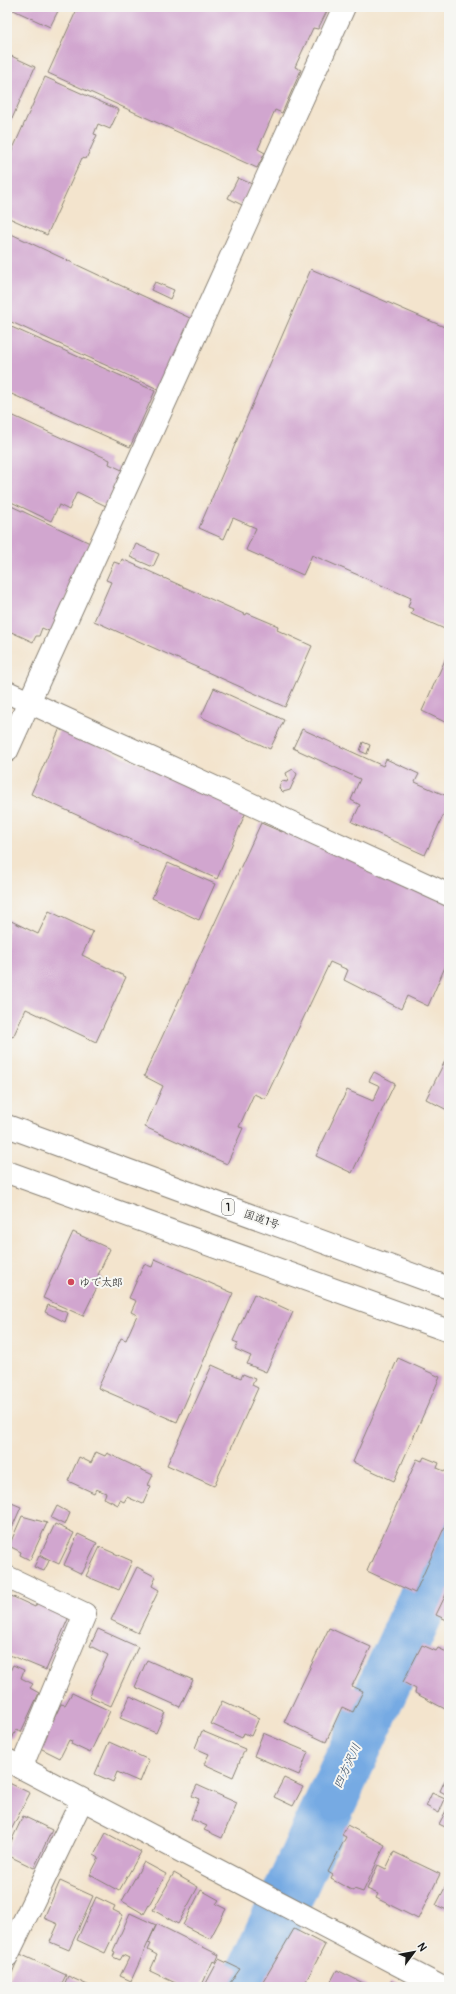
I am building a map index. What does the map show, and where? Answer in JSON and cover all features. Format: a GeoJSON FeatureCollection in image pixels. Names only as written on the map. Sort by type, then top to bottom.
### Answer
{"type":"FeatureCollection","features":[{"type":"Feature","properties":{"kind":"main road"},"geometry":{"type":"LineString","coordinates":[[7,751],[344,7]]}},
{"type":"Feature","properties":{"kind":"main road"},"geometry":{"type":"LineString","coordinates":[[7,692],[449,895]]}},
{"type":"Feature","properties":{"kind":"main road","name":"国道1号"},"geometry":{"type":"LineString","coordinates":[[7,1126],[449,1288]]}},
{"type":"Feature","properties":{"kind":"main road"},"geometry":{"type":"LineString","coordinates":[[7,1172],[449,1331]]}},
{"type":"Feature","properties":{"kind":"main road"},"geometry":{"type":"LineString","coordinates":[[7,1577],[85,1614],[14,1764],[304,1914],[441,1987]]}},
{"type":"Feature","properties":{"kind":"main road"},"geometry":{"type":"LineString","coordinates":[[7,1956],[82,1800]]}},
{"type":"Feature","properties":{"kind":"building"},"geometry":{"type":"Polygon","coordinates":[[[7,7],[60,7],[50,27],[7,7]]]}},
{"type":"Feature","properties":{"kind":"building"},"geometry":{"type":"Polygon","coordinates":[[[78,7],[329,7],[318,29],[313,28],[295,67],[301,70],[282,113],[275,110],[258,149],[265,153],[257,168],[48,73],[78,7]]]}},
{"type":"Feature","properties":{"kind":"building"},"geometry":{"type":"Polygon","coordinates":[[[7,54],[35,67],[7,130],[7,54]]]}},
{"type":"Feature","properties":{"kind":"building"},"geometry":{"type":"Polygon","coordinates":[[[45,77],[119,110],[110,129],[98,124],[94,134],[97,135],[86,159],[82,158],[47,235],[7,217],[7,162],[45,77]]]}},
{"type":"Feature","properties":{"kind":"building"},"geometry":{"type":"Polygon","coordinates":[[[238,178],[252,184],[242,205],[228,198],[238,178]]]}},
{"type":"Feature","properties":{"kind":"building"},"geometry":{"type":"Polygon","coordinates":[[[7,232],[192,319],[160,390],[7,320],[7,232]]]}},
{"type":"Feature","properties":{"kind":"building"},"geometry":{"type":"Polygon","coordinates":[[[311,269],[449,329],[449,631],[411,614],[413,609],[408,607],[411,598],[312,555],[303,575],[246,550],[256,528],[233,518],[224,539],[199,528],[311,269]]]}},
{"type":"Feature","properties":{"kind":"building"},"geometry":{"type":"Polygon","coordinates":[[[155,282],[174,290],[170,299],[151,290],[155,282]]]}},
{"type":"Feature","properties":{"kind":"building"},"geometry":{"type":"Polygon","coordinates":[[[7,325],[155,391],[130,447],[7,392],[7,325]]]}},
{"type":"Feature","properties":{"kind":"building"},"geometry":{"type":"Polygon","coordinates":[[[7,413],[110,460],[109,464],[122,470],[106,506],[77,492],[69,510],[59,505],[51,521],[7,500],[7,413]]]}},
{"type":"Feature","properties":{"kind":"building"},"geometry":{"type":"Polygon","coordinates":[[[7,504],[90,543],[51,632],[42,628],[39,636],[36,636],[33,642],[7,630],[7,504]]]}},
{"type":"Feature","properties":{"kind":"building"},"geometry":{"type":"Polygon","coordinates":[[[136,544],[159,554],[153,567],[130,557],[136,544]]]}},
{"type":"Feature","properties":{"kind":"building"},"geometry":{"type":"Polygon","coordinates":[[[122,559],[246,615],[247,613],[278,626],[277,630],[312,646],[285,707],[94,621],[111,582],[106,580],[114,562],[120,564],[122,559]]]}},
{"type":"Feature","properties":{"kind":"building"},"geometry":{"type":"Polygon","coordinates":[[[449,651],[449,724],[422,711],[449,651]]]}},
{"type":"Feature","properties":{"kind":"building"},"geometry":{"type":"Polygon","coordinates":[[[214,688],[284,720],[270,749],[201,717],[214,688]]]}},
{"type":"Feature","properties":{"kind":"building"},"geometry":{"type":"Polygon","coordinates":[[[60,728],[246,812],[217,879],[31,794],[60,728]]]}},
{"type":"Feature","properties":{"kind":"building"},"geometry":{"type":"Polygon","coordinates":[[[302,729],[383,766],[386,759],[419,774],[415,782],[449,797],[449,803],[425,855],[352,822],[360,805],[351,800],[360,779],[293,748],[302,729]]]}},
{"type":"Feature","properties":{"kind":"building"},"geometry":{"type":"Polygon","coordinates":[[[363,742],[370,745],[367,754],[360,751],[363,742]]]}},
{"type":"Feature","properties":{"kind":"building"},"geometry":{"type":"Polygon","coordinates":[[[293,769],[297,774],[290,790],[283,792],[279,788],[280,784],[282,781],[287,782],[288,779],[286,773],[293,769]]]}},
{"type":"Feature","properties":{"kind":"building"},"geometry":{"type":"Polygon","coordinates":[[[261,823],[282,832],[285,827],[449,903],[449,958],[428,1006],[407,996],[401,1009],[344,980],[348,970],[330,962],[265,1099],[254,1094],[239,1127],[243,1128],[227,1164],[145,1127],[163,1086],[144,1076],[261,823]]]}},
{"type":"Feature","properties":{"kind":"building"},"geometry":{"type":"Polygon","coordinates":[[[168,863],[215,884],[199,920],[152,898],[168,863]]]}},
{"type":"Feature","properties":{"kind":"building"},"geometry":{"type":"Polygon","coordinates":[[[49,911],[93,932],[82,955],[126,977],[96,1042],[26,1009],[13,1037],[7,1034],[7,919],[38,934],[49,911]]]}},
{"type":"Feature","properties":{"kind":"building"},"geometry":{"type":"Polygon","coordinates":[[[449,1053],[449,1111],[426,1099],[449,1053]]]}},
{"type":"Feature","properties":{"kind":"building"},"geometry":{"type":"Polygon","coordinates":[[[374,1072],[395,1083],[352,1173],[316,1156],[347,1090],[373,1101],[380,1086],[369,1081],[374,1072]]]}},
{"type":"Feature","properties":{"kind":"building"},"geometry":{"type":"Polygon","coordinates":[[[73,1232],[110,1249],[98,1275],[102,1277],[83,1316],[43,1298],[73,1232]]]}},
{"type":"Feature","properties":{"kind":"building"},"geometry":{"type":"Polygon","coordinates":[[[155,1259],[233,1293],[177,1422],[98,1388],[121,1338],[126,1340],[137,1315],[131,1312],[136,1301],[129,1298],[144,1264],[152,1267],[155,1259]]]}},
{"type":"Feature","properties":{"kind":"building"},"geometry":{"type":"Polygon","coordinates":[[[254,1294],[293,1312],[266,1372],[247,1364],[251,1356],[235,1349],[238,1343],[233,1341],[254,1294]]]}},
{"type":"Feature","properties":{"kind":"building"},"geometry":{"type":"Polygon","coordinates":[[[48,1305],[68,1313],[65,1322],[45,1312],[48,1305]]]}},
{"type":"Feature","properties":{"kind":"building"},"geometry":{"type":"Polygon","coordinates":[[[398,1358],[440,1377],[394,1481],[353,1462],[398,1358]]]}},
{"type":"Feature","properties":{"kind":"building"},"geometry":{"type":"Polygon","coordinates":[[[212,1365],[241,1378],[243,1374],[255,1379],[252,1385],[258,1388],[214,1486],[167,1465],[212,1365]]]}},
{"type":"Feature","properties":{"kind":"building"},"geometry":{"type":"Polygon","coordinates":[[[96,1452],[105,1456],[107,1453],[153,1475],[148,1485],[151,1486],[143,1504],[127,1497],[124,1502],[120,1500],[118,1505],[104,1498],[106,1493],[96,1489],[94,1493],[68,1481],[79,1457],[91,1463],[96,1452]]]}},
{"type":"Feature","properties":{"kind":"building"},"geometry":{"type":"Polygon","coordinates":[[[424,1457],[439,1463],[437,1468],[449,1473],[449,1517],[415,1593],[367,1571],[417,1459],[422,1461],[424,1457]]]}},
{"type":"Feature","properties":{"kind":"building"},"geometry":{"type":"Polygon","coordinates":[[[7,1501],[21,1507],[7,1539],[7,1501]]]}},
{"type":"Feature","properties":{"kind":"building"},"geometry":{"type":"Polygon","coordinates":[[[57,1506],[70,1513],[65,1525],[51,1518],[57,1506]]]}},
{"type":"Feature","properties":{"kind":"building"},"geometry":{"type":"Polygon","coordinates":[[[22,1516],[47,1523],[30,1560],[20,1555],[21,1552],[9,1546],[22,1516]]]}},
{"type":"Feature","properties":{"kind":"building"},"geometry":{"type":"Polygon","coordinates":[[[55,1524],[74,1533],[59,1564],[40,1555],[55,1524]]]}},
{"type":"Feature","properties":{"kind":"building"},"geometry":{"type":"Polygon","coordinates":[[[78,1534],[97,1543],[82,1574],[64,1565],[78,1534]]]}},
{"type":"Feature","properties":{"kind":"building"},"geometry":{"type":"Polygon","coordinates":[[[100,1547],[132,1561],[119,1590],[86,1576],[100,1547]]]}},
{"type":"Feature","properties":{"kind":"building"},"geometry":{"type":"Polygon","coordinates":[[[39,1556],[49,1561],[44,1571],[34,1567],[39,1556]]]}},
{"type":"Feature","properties":{"kind":"building"},"geometry":{"type":"Polygon","coordinates":[[[137,1567],[156,1577],[152,1586],[159,1590],[138,1633],[111,1620],[137,1567]]]}},
{"type":"Feature","properties":{"kind":"building"},"geometry":{"type":"Polygon","coordinates":[[[449,1588],[449,1621],[436,1615],[449,1588]]]}},
{"type":"Feature","properties":{"kind":"building"},"geometry":{"type":"Polygon","coordinates":[[[7,1594],[35,1607],[37,1603],[67,1616],[68,1619],[46,1670],[7,1654],[7,1594]]]}},
{"type":"Feature","properties":{"kind":"building"},"geometry":{"type":"Polygon","coordinates":[[[329,1628],[371,1647],[352,1686],[363,1691],[353,1712],[342,1707],[326,1742],[284,1722],[329,1628]]]}},
{"type":"Feature","properties":{"kind":"building"},"geometry":{"type":"Polygon","coordinates":[[[98,1629],[138,1647],[111,1706],[89,1696],[108,1655],[90,1646],[98,1629]]]}},
{"type":"Feature","properties":{"kind":"building"},"geometry":{"type":"Polygon","coordinates":[[[422,1645],[436,1651],[438,1648],[449,1653],[449,1701],[445,1709],[415,1693],[416,1689],[403,1682],[422,1645]]]}},
{"type":"Feature","properties":{"kind":"building"},"geometry":{"type":"Polygon","coordinates":[[[147,1660],[193,1680],[180,1707],[135,1687],[147,1660]]]}},
{"type":"Feature","properties":{"kind":"building"},"geometry":{"type":"Polygon","coordinates":[[[13,1665],[24,1670],[21,1678],[33,1684],[30,1688],[39,1693],[21,1732],[16,1730],[12,1739],[7,1736],[7,1670],[10,1671],[13,1665]]]}},
{"type":"Feature","properties":{"kind":"building"},"geometry":{"type":"Polygon","coordinates":[[[72,1693],[110,1711],[90,1753],[71,1744],[72,1741],[69,1740],[60,1758],[40,1748],[61,1704],[65,1705],[72,1693]]]}},
{"type":"Feature","properties":{"kind":"building"},"geometry":{"type":"Polygon","coordinates":[[[130,1696],[165,1712],[156,1733],[120,1718],[130,1696]]]}},
{"type":"Feature","properties":{"kind":"building"},"geometry":{"type":"Polygon","coordinates":[[[222,1701],[259,1718],[251,1736],[244,1733],[242,1738],[211,1724],[222,1701]]]}},
{"type":"Feature","properties":{"kind":"building"},"geometry":{"type":"Polygon","coordinates":[[[202,1731],[245,1749],[233,1777],[204,1764],[209,1754],[195,1748],[202,1731]]]}},
{"type":"Feature","properties":{"kind":"building"},"geometry":{"type":"Polygon","coordinates":[[[263,1733],[308,1752],[299,1775],[254,1756],[263,1733]]]}},
{"type":"Feature","properties":{"kind":"building"},"geometry":{"type":"Polygon","coordinates":[[[109,1742],[149,1760],[140,1782],[117,1772],[113,1782],[95,1774],[109,1742]]]}},
{"type":"Feature","properties":{"kind":"building"},"geometry":{"type":"Polygon","coordinates":[[[284,1778],[303,1787],[293,1806],[274,1797],[284,1778]]]}},
{"type":"Feature","properties":{"kind":"building"},"geometry":{"type":"Polygon","coordinates":[[[445,1780],[449,1782],[449,1796],[440,1791],[445,1780]]]}},
{"type":"Feature","properties":{"kind":"building"},"geometry":{"type":"Polygon","coordinates":[[[7,1782],[30,1793],[8,1836],[10,1837],[7,1843],[7,1782]]]}},
{"type":"Feature","properties":{"kind":"building"},"geometry":{"type":"Polygon","coordinates":[[[197,1785],[237,1803],[222,1838],[204,1830],[207,1826],[191,1819],[199,1799],[192,1796],[197,1785]]]}},
{"type":"Feature","properties":{"kind":"building"},"geometry":{"type":"Polygon","coordinates":[[[432,1793],[445,1799],[439,1813],[426,1806],[432,1793]]]}},
{"type":"Feature","properties":{"kind":"building"},"geometry":{"type":"Polygon","coordinates":[[[449,1805],[449,1829],[439,1824],[449,1805]]]}},
{"type":"Feature","properties":{"kind":"building"},"geometry":{"type":"Polygon","coordinates":[[[23,1816],[52,1830],[34,1868],[7,1855],[7,1850],[23,1816]]]}},
{"type":"Feature","properties":{"kind":"building"},"geometry":{"type":"Polygon","coordinates":[[[347,1825],[385,1845],[363,1892],[354,1889],[353,1891],[331,1879],[333,1875],[328,1872],[346,1837],[342,1835],[347,1825]]]}},
{"type":"Feature","properties":{"kind":"building"},"geometry":{"type":"Polygon","coordinates":[[[106,1833],[141,1852],[119,1891],[90,1875],[99,1858],[94,1855],[106,1833]]]}},
{"type":"Feature","properties":{"kind":"building"},"geometry":{"type":"Polygon","coordinates":[[[394,1852],[440,1874],[418,1919],[376,1898],[378,1894],[367,1889],[378,1865],[386,1869],[394,1852]]]}},
{"type":"Feature","properties":{"kind":"building"},"geometry":{"type":"Polygon","coordinates":[[[144,1862],[166,1874],[144,1914],[122,1901],[144,1862]]]}},
{"type":"Feature","properties":{"kind":"building"},"geometry":{"type":"Polygon","coordinates":[[[174,1873],[198,1887],[178,1924],[153,1910],[174,1873]]]}},
{"type":"Feature","properties":{"kind":"building"},"geometry":{"type":"Polygon","coordinates":[[[449,1880],[449,1911],[436,1905],[449,1880]]]}},
{"type":"Feature","properties":{"kind":"building"},"geometry":{"type":"Polygon","coordinates":[[[60,1881],[93,1896],[69,1950],[50,1942],[58,1924],[44,1918],[60,1881]]]}},
{"type":"Feature","properties":{"kind":"building"},"geometry":{"type":"Polygon","coordinates":[[[201,1890],[219,1900],[216,1904],[226,1909],[210,1939],[183,1925],[201,1890]]]}},
{"type":"Feature","properties":{"kind":"building"},"geometry":{"type":"Polygon","coordinates":[[[96,1897],[115,1906],[113,1910],[123,1915],[105,1953],[77,1940],[96,1897]]]}},
{"type":"Feature","properties":{"kind":"building"},"geometry":{"type":"Polygon","coordinates":[[[130,1913],[156,1925],[131,1981],[120,1976],[129,1958],[123,1955],[120,1960],[113,1957],[115,1952],[113,1951],[130,1913]]]}},
{"type":"Feature","properties":{"kind":"building"},"geometry":{"type":"Polygon","coordinates":[[[157,1924],[219,1955],[216,1962],[213,1961],[201,1987],[194,1987],[187,1984],[184,1987],[150,1971],[157,1955],[148,1950],[151,1944],[148,1943],[157,1924]]]}},
{"type":"Feature","properties":{"kind":"building"},"geometry":{"type":"Polygon","coordinates":[[[294,1929],[325,1945],[303,1987],[260,1987],[294,1929]]]}},
{"type":"Feature","properties":{"kind":"building"},"geometry":{"type":"Polygon","coordinates":[[[20,1954],[66,1975],[60,1987],[11,1987],[7,1985],[20,1954]]]}},
{"type":"Feature","properties":{"kind":"building"},"geometry":{"type":"Polygon","coordinates":[[[219,1959],[240,1969],[227,1987],[204,1987],[219,1959]]]}},
{"type":"Feature","properties":{"kind":"building"},"geometry":{"type":"Polygon","coordinates":[[[337,1970],[367,1985],[367,1987],[328,1987],[337,1970]]]}},
{"type":"Feature","properties":{"kind":"building"},"geometry":{"type":"Polygon","coordinates":[[[68,1976],[92,1987],[63,1987],[68,1976]]]}},
{"type":"Feature","properties":{"kind":"building"},"geometry":{"type":"Polygon","coordinates":[[[391,1981],[403,1987],[388,1987],[391,1981]]]}},
{"type":"Feature","properties":{"kind":"waterway","name":"四方沢川"},"geometry":{"type":"LineString","coordinates":[[243,1987],[253,1971],[449,1544]]}},
{"type":"Feature","properties":{"kind":"place","name":"ゆで太郎"},"geometry":{"type":"Point","coordinates":[71,1282]}}]}
